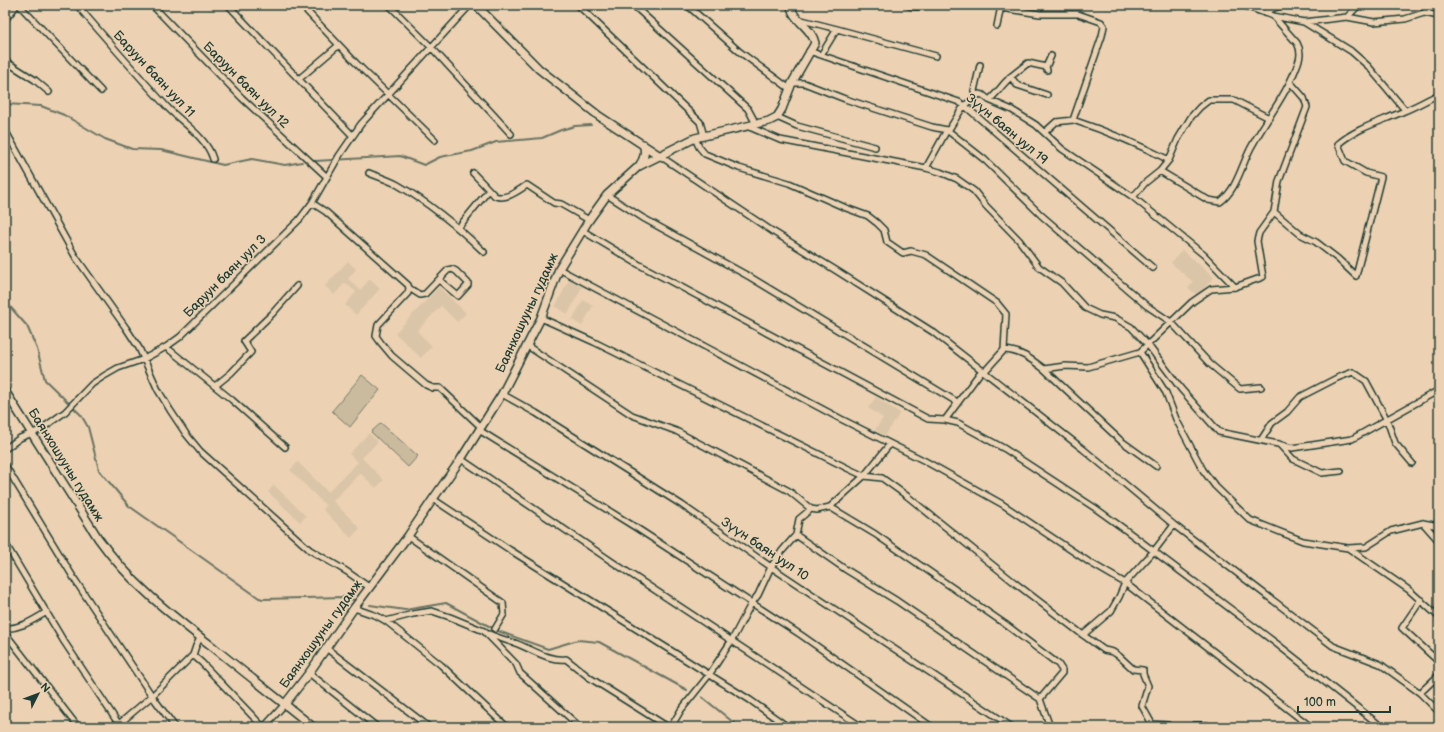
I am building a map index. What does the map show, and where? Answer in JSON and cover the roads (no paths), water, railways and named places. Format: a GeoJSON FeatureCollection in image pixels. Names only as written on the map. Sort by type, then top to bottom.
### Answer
{"type":"FeatureCollection","features":[{"type":"Feature","properties":{"kind":"street"},"geometry":{"type":"LineString","coordinates":[[5,20],[18,5],[101,91]]}},
{"type":"Feature","properties":{"kind":"street","name":"Баруун баян уул 11"},"geometry":{"type":"LineString","coordinates":[[77,5],[169,109],[204,143],[210,150],[213,159]]}},
{"type":"Feature","properties":{"kind":"street","name":"Баруун баян уул 12"},"geometry":{"type":"LineString","coordinates":[[152,5],[242,98],[327,177]]}},
{"type":"Feature","properties":{"kind":"street"},"geometry":{"type":"LineString","coordinates":[[228,5],[352,135]]}},
{"type":"Feature","properties":{"kind":"street"},"geometry":{"type":"LineString","coordinates":[[301,5],[356,63],[435,140]]}},
{"type":"Feature","properties":{"kind":"street"},"geometry":{"type":"LineString","coordinates":[[389,5],[431,47],[511,134]]}},
{"type":"Feature","properties":{"kind":"street","name":"Баруун баян уул 3"},"geometry":{"type":"LineString","coordinates":[[5,449],[20,438],[40,430],[65,412],[92,384],[104,376],[118,368],[144,359],[166,347],[180,337],[299,220],[312,203],[352,135],[470,5]]}},
{"type":"Feature","properties":{"kind":"street"},"geometry":{"type":"LineString","coordinates":[[476,5],[539,69],[599,116],[643,144],[772,232],[933,332],[1089,454],[1174,525],[1333,646],[1380,664],[1420,693],[1439,712]]}},
{"type":"Feature","properties":{"kind":"street"},"geometry":{"type":"LineString","coordinates":[[578,5],[700,122],[704,136]]}},
{"type":"Feature","properties":{"kind":"street"},"geometry":{"type":"LineString","coordinates":[[633,5],[748,109],[756,124]]}},
{"type":"Feature","properties":{"kind":"street"},"geometry":{"type":"LineString","coordinates":[[687,5],[740,52],[791,86],[804,83],[932,127],[947,130],[985,160],[1041,215],[1101,267],[1148,306],[1171,322],[1210,364],[1240,389],[1261,387]]}},
{"type":"Feature","properties":{"kind":"street"},"geometry":{"type":"LineString","coordinates":[[639,166],[695,138],[769,121],[777,117],[782,109],[791,86],[815,43],[814,37],[794,15],[791,5]]}},
{"type":"Feature","properties":{"kind":"street"},"geometry":{"type":"LineString","coordinates":[[910,5],[922,5]]}},
{"type":"Feature","properties":{"kind":"street"},"geometry":{"type":"LineString","coordinates":[[1242,5],[1273,16],[1304,22],[1347,18],[1374,22],[1405,19],[1424,13],[1435,5]]}},
{"type":"Feature","properties":{"kind":"street"},"geometry":{"type":"LineString","coordinates":[[1264,13],[1285,5]]}},
{"type":"Feature","properties":{"kind":"street"},"geometry":{"type":"LineString","coordinates":[[1347,18],[1359,5]]}},
{"type":"Feature","properties":{"kind":"street"},"geometry":{"type":"LineString","coordinates":[[997,26],[1001,6],[1040,14],[1078,14],[1101,22],[1104,26],[1102,36],[1073,120]]}},
{"type":"Feature","properties":{"kind":"street"},"geometry":{"type":"LineString","coordinates":[[1424,13],[1439,16]]}},
{"type":"Feature","properties":{"kind":"street"},"geometry":{"type":"LineString","coordinates":[[1160,171],[1208,200],[1220,202],[1226,198],[1239,175],[1252,145],[1290,82],[1298,64],[1300,48],[1293,37],[1273,16]]}},
{"type":"Feature","properties":{"kind":"street"},"geometry":{"type":"LineString","coordinates":[[798,19],[936,56]]}},
{"type":"Feature","properties":{"kind":"street"},"geometry":{"type":"LineString","coordinates":[[1304,22],[1351,51],[1373,71],[1405,110]]}},
{"type":"Feature","properties":{"kind":"street"},"geometry":{"type":"LineString","coordinates":[[820,55],[837,29]]}},
{"type":"Feature","properties":{"kind":"street"},"geometry":{"type":"LineString","coordinates":[[299,80],[339,45]]}},
{"type":"Feature","properties":{"kind":"street","name":"Зүүн баян уул 19"},"geometry":{"type":"LineString","coordinates":[[810,51],[959,102],[1153,268]]}},
{"type":"Feature","properties":{"kind":"street"},"geometry":{"type":"LineString","coordinates":[[989,100],[1009,78],[1028,62],[1047,69],[1051,56]]}},
{"type":"Feature","properties":{"kind":"street"},"geometry":{"type":"LineString","coordinates":[[5,61],[35,80],[49,92]]}},
{"type":"Feature","properties":{"kind":"street"},"geometry":{"type":"LineString","coordinates":[[976,96],[974,91],[980,65]]}},
{"type":"Feature","properties":{"kind":"street"},"geometry":{"type":"LineString","coordinates":[[1009,78],[1011,77],[1018,85],[1047,95]]}},
{"type":"Feature","properties":{"kind":"street"},"geometry":{"type":"LineString","coordinates":[[1044,369],[1065,366],[1088,367],[1140,352],[1192,302],[1211,289],[1235,287],[1263,277],[1257,241],[1259,233],[1274,212],[1279,181],[1307,107],[1304,98],[1290,82]]}},
{"type":"Feature","properties":{"kind":"street"},"geometry":{"type":"LineString","coordinates":[[926,168],[947,130],[965,106],[979,94],[983,95],[989,100],[1017,113],[1036,125],[1062,149],[1133,197],[1204,255],[1235,287]]}},
{"type":"Feature","properties":{"kind":"street"},"geometry":{"type":"LineString","coordinates":[[1274,212],[1300,234],[1316,242],[1356,276],[1381,177],[1366,173],[1345,161],[1338,144],[1350,134],[1439,94]]}},
{"type":"Feature","properties":{"kind":"street"},"geometry":{"type":"LineString","coordinates":[[1133,197],[1145,183],[1160,171],[1169,160],[1178,139],[1192,117],[1200,107],[1210,100],[1234,100],[1269,118]]}},
{"type":"Feature","properties":{"kind":"street"},"geometry":{"type":"LineString","coordinates":[[777,117],[797,126],[875,147]]}},
{"type":"Feature","properties":{"kind":"street"},"geometry":{"type":"LineString","coordinates":[[1045,132],[1056,122],[1073,120],[1141,145],[1169,160]]}},
{"type":"Feature","properties":{"kind":"street"},"geometry":{"type":"LineString","coordinates":[[746,126],[780,140],[926,168],[957,179],[974,191],[986,206],[1019,240],[1039,267],[1062,283],[1085,308],[1100,315],[1115,318],[1131,327],[1148,345],[1181,389],[1219,432],[1292,448],[1352,439],[1439,390]]}},
{"type":"Feature","properties":{"kind":"street"},"geometry":{"type":"LineString","coordinates":[[5,130],[75,256],[139,348],[158,390],[186,434],[200,451],[310,550],[346,571],[369,587]]}},
{"type":"Feature","properties":{"kind":"street"},"geometry":{"type":"LineString","coordinates":[[695,138],[699,147],[705,154],[739,168],[789,183],[868,216],[884,230],[887,242],[893,247],[903,253],[911,251],[926,255],[997,302],[1006,314],[1004,350],[986,370],[982,370],[944,420]]}},
{"type":"Feature","properties":{"kind":"street"},"geometry":{"type":"LineString","coordinates":[[639,166],[645,156],[643,144]]}},
{"type":"Feature","properties":{"kind":"street","name":"Баянхошууны гудамж"},"geometry":{"type":"LineString","coordinates":[[5,391],[90,526],[114,559],[142,589],[200,638],[285,704],[309,673],[355,606],[408,536],[432,499],[461,459],[502,394],[541,318],[559,269],[589,220],[607,195],[639,166]]}},
{"type":"Feature","properties":{"kind":"street"},"geometry":{"type":"LineString","coordinates":[[369,172],[397,184],[458,228],[484,252]]}},
{"type":"Feature","properties":{"kind":"street"},"geometry":{"type":"LineString","coordinates":[[473,173],[495,196],[504,198],[527,185],[554,204],[561,204],[589,220]]}},
{"type":"Feature","properties":{"kind":"street"},"geometry":{"type":"LineString","coordinates":[[458,228],[489,190]]}},
{"type":"Feature","properties":{"kind":"street"},"geometry":{"type":"LineString","coordinates":[[607,195],[643,218],[757,281],[957,402]]}},
{"type":"Feature","properties":{"kind":"street"},"geometry":{"type":"LineString","coordinates":[[312,203],[326,212],[408,285],[409,288],[420,295],[425,294],[448,270],[452,269],[460,275],[468,283],[468,285],[458,296],[439,280]]}},
{"type":"Feature","properties":{"kind":"street"},"geometry":{"type":"LineString","coordinates":[[583,231],[638,264],[928,419],[958,423],[1005,449],[1095,508],[1154,551],[1277,644],[1382,727]]}},
{"type":"Feature","properties":{"kind":"street"},"geometry":{"type":"LineString","coordinates":[[559,269],[890,444],[925,461],[1002,504],[1089,562],[1125,583],[1311,727]]}},
{"type":"Feature","properties":{"kind":"street"},"geometry":{"type":"LineString","coordinates":[[215,386],[231,373],[251,352],[244,341],[272,314],[297,286]]}},
{"type":"Feature","properties":{"kind":"street"},"geometry":{"type":"LineString","coordinates":[[409,288],[408,293],[378,326],[376,336],[392,356],[426,385],[434,388],[440,388],[480,428],[807,639],[932,727]]}},
{"type":"Feature","properties":{"kind":"street"},"geometry":{"type":"LineString","coordinates":[[541,318],[601,346],[864,476],[882,478],[907,496],[1015,583],[1083,635],[1104,650],[1113,652],[1119,656],[1133,669],[1143,670],[1148,686],[1142,706],[1152,726],[1168,725],[1170,727]]}},
{"type":"Feature","properties":{"kind":"street"},"geometry":{"type":"LineString","coordinates":[[526,346],[632,415],[682,434],[789,491],[811,509],[817,510],[830,507],[864,476],[890,444]]}},
{"type":"Feature","properties":{"kind":"street"},"geometry":{"type":"LineString","coordinates":[[166,347],[215,386],[285,447]]}},
{"type":"Feature","properties":{"kind":"street"},"geometry":{"type":"LineString","coordinates":[[1004,350],[1014,351],[1030,357],[1120,440],[1156,466]]}},
{"type":"Feature","properties":{"kind":"street"},"geometry":{"type":"LineString","coordinates":[[1140,352],[1166,393],[1176,419],[1203,470],[1215,486],[1250,520],[1304,541],[1348,548],[1366,547],[1391,531],[1423,523],[1439,526]]}},
{"type":"Feature","properties":{"kind":"street"},"geometry":{"type":"LineString","coordinates":[[1261,440],[1272,423],[1287,412],[1300,397],[1331,381],[1353,372],[1366,381],[1387,420],[1395,443],[1412,463]]}},
{"type":"Feature","properties":{"kind":"street","name":"Зүүн баян уул 10"},"geometry":{"type":"LineString","coordinates":[[502,394],[536,413],[682,505],[771,567],[1012,727]]}},
{"type":"Feature","properties":{"kind":"street"},"geometry":{"type":"LineString","coordinates":[[1278,444],[1293,459],[1322,473],[1341,471]]}},
{"type":"Feature","properties":{"kind":"street"},"geometry":{"type":"LineString","coordinates":[[461,459],[862,727]]}},
{"type":"Feature","properties":{"kind":"street"},"geometry":{"type":"LineString","coordinates":[[5,465],[75,580],[152,696],[175,727]]}},
{"type":"Feature","properties":{"kind":"street"},"geometry":{"type":"LineString","coordinates":[[432,499],[750,700],[788,727]]}},
{"type":"Feature","properties":{"kind":"street"},"geometry":{"type":"LineString","coordinates":[[830,507],[838,510],[901,552],[1005,624],[1058,664],[1062,670],[1062,673],[1040,699]]}},
{"type":"Feature","properties":{"kind":"street"},"geometry":{"type":"LineString","coordinates":[[671,727],[681,710],[709,675],[732,640],[751,604],[758,595],[771,567],[796,535],[799,519],[811,509]]}},
{"type":"Feature","properties":{"kind":"street"},"geometry":{"type":"LineString","coordinates":[[1423,523],[1439,542]]}},
{"type":"Feature","properties":{"kind":"street"},"geometry":{"type":"LineString","coordinates":[[1083,635],[1111,611],[1125,583],[1154,551],[1174,525]]}},
{"type":"Feature","properties":{"kind":"street"},"geometry":{"type":"LineString","coordinates":[[796,535],[845,569],[897,601],[1040,699],[1050,727]]}},
{"type":"Feature","properties":{"kind":"street"},"geometry":{"type":"LineString","coordinates":[[408,536],[503,603],[504,614],[495,629]]}},
{"type":"Feature","properties":{"kind":"street"},"geometry":{"type":"LineString","coordinates":[[5,543],[120,726],[194,655],[200,638]]}},
{"type":"Feature","properties":{"kind":"street"},"geometry":{"type":"LineString","coordinates":[[1348,548],[1409,590],[1439,617]]}},
{"type":"Feature","properties":{"kind":"street"},"geometry":{"type":"LineString","coordinates":[[1421,600],[1402,628],[1439,662]]}},
{"type":"Feature","properties":{"kind":"street"},"geometry":{"type":"LineString","coordinates":[[355,606],[386,621],[441,665],[507,727]]}},
{"type":"Feature","properties":{"kind":"street"},"geometry":{"type":"LineString","coordinates":[[386,621],[432,611],[558,660],[566,660],[590,678],[668,727]]}},
{"type":"Feature","properties":{"kind":"street"},"geometry":{"type":"LineString","coordinates":[[5,629],[25,626],[47,612]]}},
{"type":"Feature","properties":{"kind":"street"},"geometry":{"type":"LineString","coordinates":[[484,632],[516,664],[520,673],[580,727]]}},
{"type":"Feature","properties":{"kind":"street"},"geometry":{"type":"LineString","coordinates":[[5,633],[78,727]]}},
{"type":"Feature","properties":{"kind":"street"},"geometry":{"type":"LineString","coordinates":[[326,648],[429,727]]}},
{"type":"Feature","properties":{"kind":"street"},"geometry":{"type":"LineString","coordinates":[[194,655],[263,727],[285,704],[313,727]]}},
{"type":"Feature","properties":{"kind":"street"},"geometry":{"type":"LineString","coordinates":[[309,673],[377,727]]}},
{"type":"Feature","properties":{"kind":"street"},"geometry":{"type":"LineString","coordinates":[[1420,693],[1439,675]]}},
{"type":"Feature","properties":{"kind":"street"},"geometry":{"type":"LineString","coordinates":[[1192,727],[1194,725],[1207,725],[1208,727]]}},
{"type":"Feature","properties":{"kind":"waterway"},"geometry":{"type":"LineString","coordinates":[[5,104],[41,106],[64,115],[105,139],[132,149],[161,150],[223,165],[252,159],[285,165],[302,162]]}},
{"type":"Feature","properties":{"kind":"waterway"},"geometry":{"type":"LineString","coordinates":[[315,161],[400,156],[424,165],[440,157],[472,151],[496,142],[542,138],[575,126],[591,125]]}},
{"type":"Feature","properties":{"kind":"waterway"},"geometry":{"type":"LineString","coordinates":[[5,301],[27,326],[37,349],[45,380],[81,415],[88,427],[99,470],[129,506],[259,598],[344,597],[354,600]]}},
{"type":"Feature","properties":{"kind":"waterway"},"geometry":{"type":"LineString","coordinates":[[370,605],[405,610],[446,603],[498,631],[548,649],[578,640],[599,642],[687,690]]}},
{"type":"Feature","properties":{"kind":"waterway"},"geometry":{"type":"LineString","coordinates":[[702,697],[739,727]]}}]}
